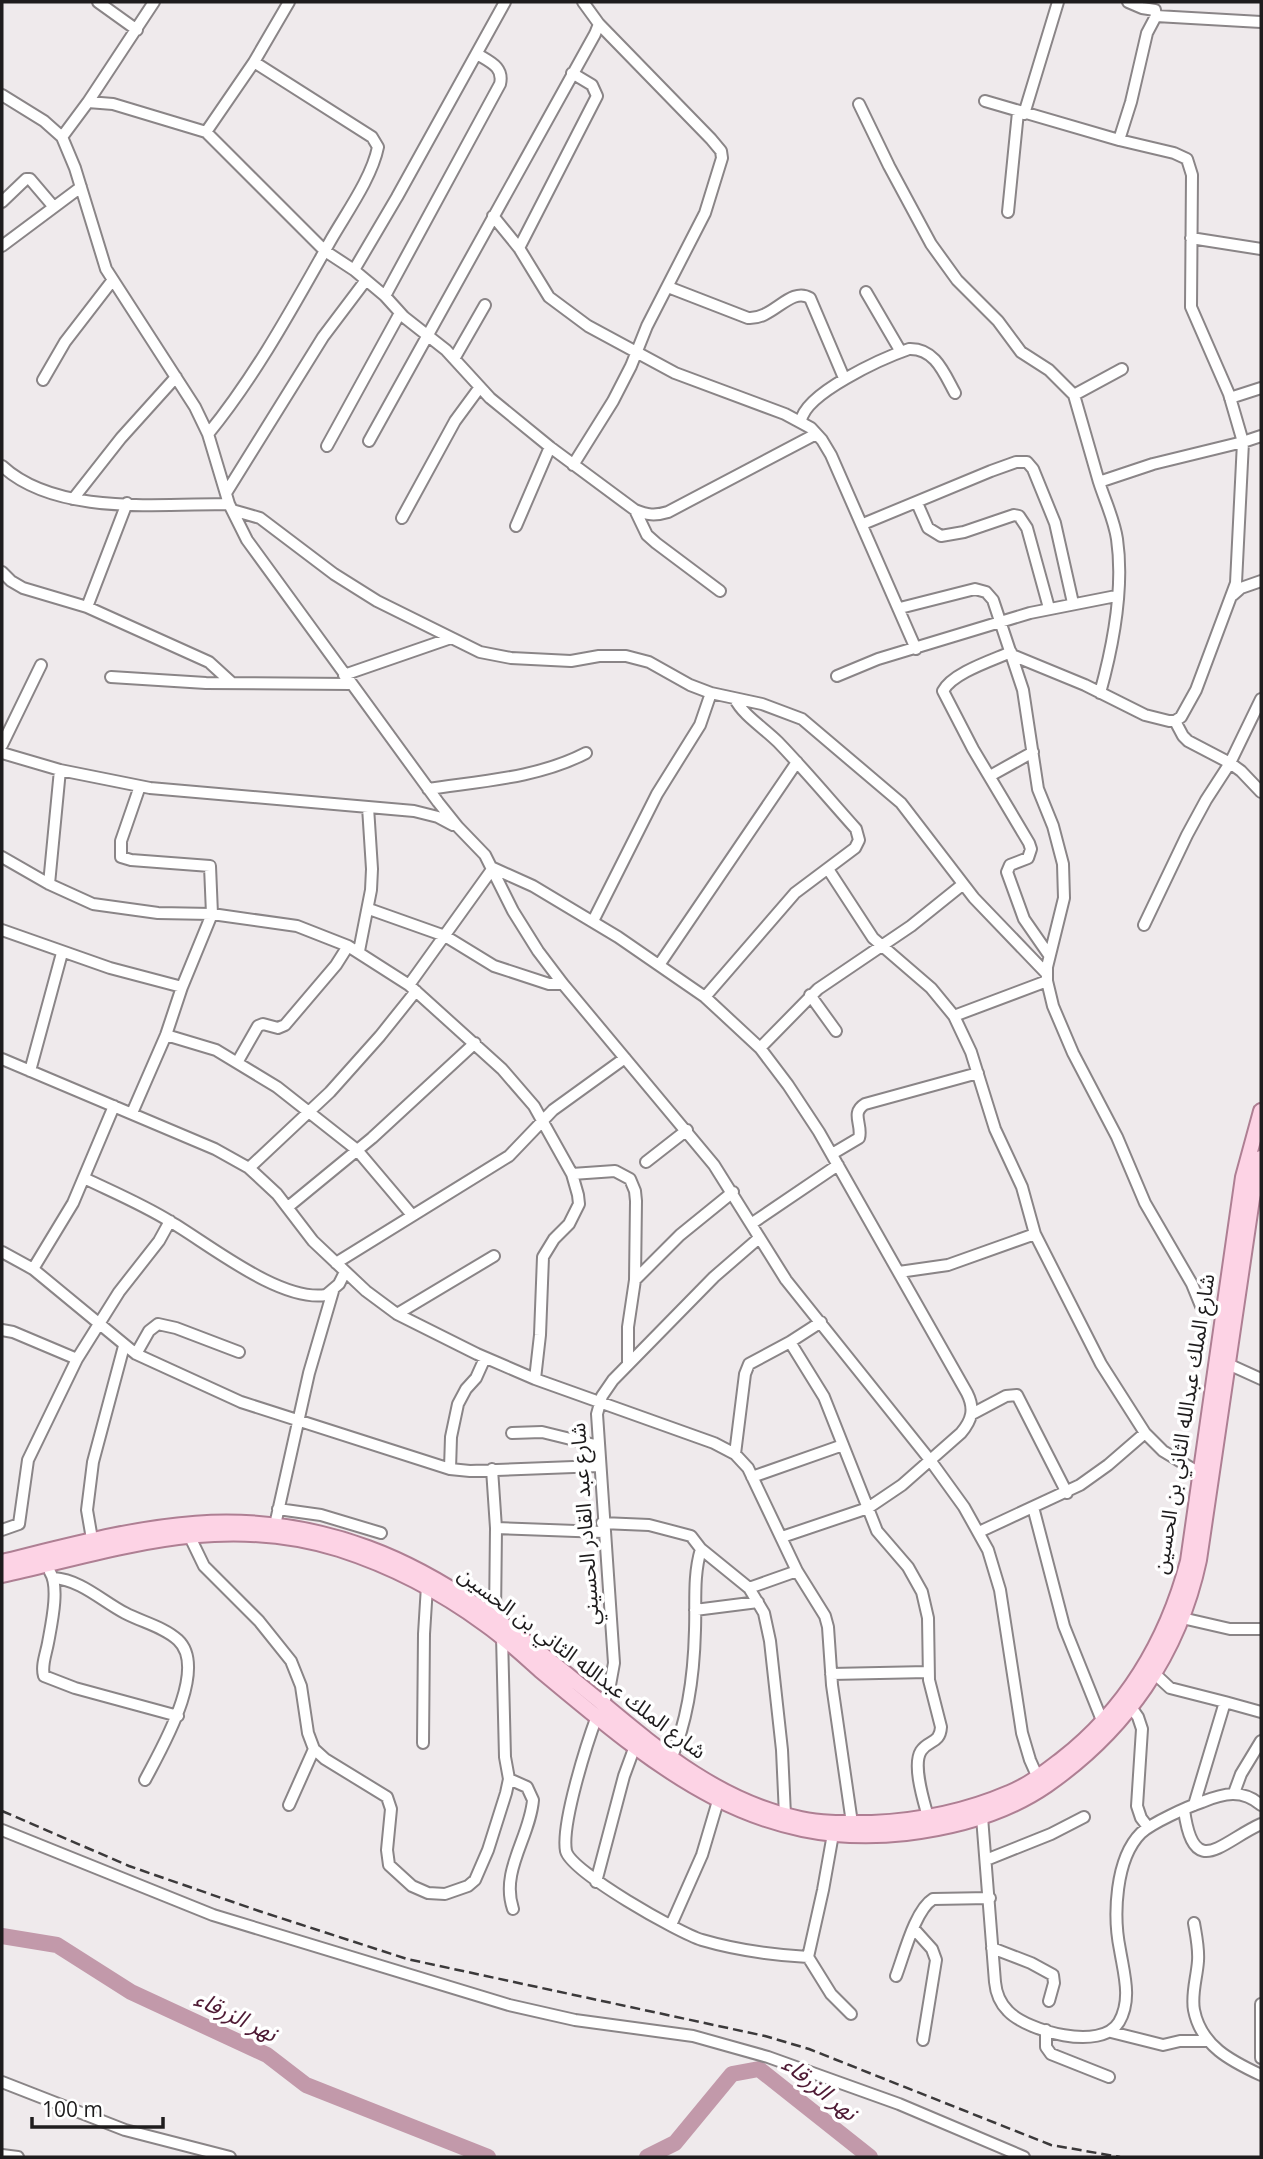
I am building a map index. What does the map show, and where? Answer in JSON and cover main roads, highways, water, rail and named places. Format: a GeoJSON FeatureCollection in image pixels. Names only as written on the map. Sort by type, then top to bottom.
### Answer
{"type":"FeatureCollection","features":[{"type":"Feature","properties":{"kind":"main road","name":"شارع الملك عبدالله الثاني بن الحسين"},"geometry":{"type":"LineString","coordinates":[[2,1575],[131,1543],[189,1535],[244,1534],[304,1541],[352,1553],[427,1586],[502,1636],[600,1710],[699,1778],[731,1795],[785,1815],[819,1822],[894,1822],[997,1805],[1031,1796],[1077,1763],[1106,1736],[1131,1707],[1155,1674],[1182,1618],[1198,1568],[1203,1498],[1201,1474],[1224,1304],[1243,1177],[1261,1111]]}},
{"type":"Feature","properties":{"kind":"main road","name":"شارع الملك عبدالله الثاني بن الحسين"},"geometry":{"type":"LineString","coordinates":[[2,1562],[92,1539],[192,1522],[275,1525],[347,1541],[406,1563],[464,1595],[495,1617],[600,1710],[635,1746],[718,1801],[785,1826],[833,1834],[876,1835],[909,1832],[982,1817],[1038,1778],[1103,1723],[1140,1675],[1165,1631],[1185,1570],[1203,1498],[1257,1199],[1261,1158]]}},
{"type":"Feature","properties":{"kind":"waterway","name":"نهر الزرقاء"},"geometry":{"type":"LineString","coordinates":[[2,1936],[57,1945],[131,1992],[267,2055],[306,2085],[488,2157]]}},
{"type":"Feature","properties":{"kind":"waterway","name":"نهر الزرقاء"},"geometry":{"type":"LineString","coordinates":[[647,2157],[675,2143],[732,2074],[759,2069],[870,2157]]}},
{"type":"Feature","properties":{"kind":"railway"},"geometry":{"type":"LineString","coordinates":[[2,1811],[129,1866],[407,1959],[765,2036],[809,2049],[1051,2145],[1120,2157]]}}]}
